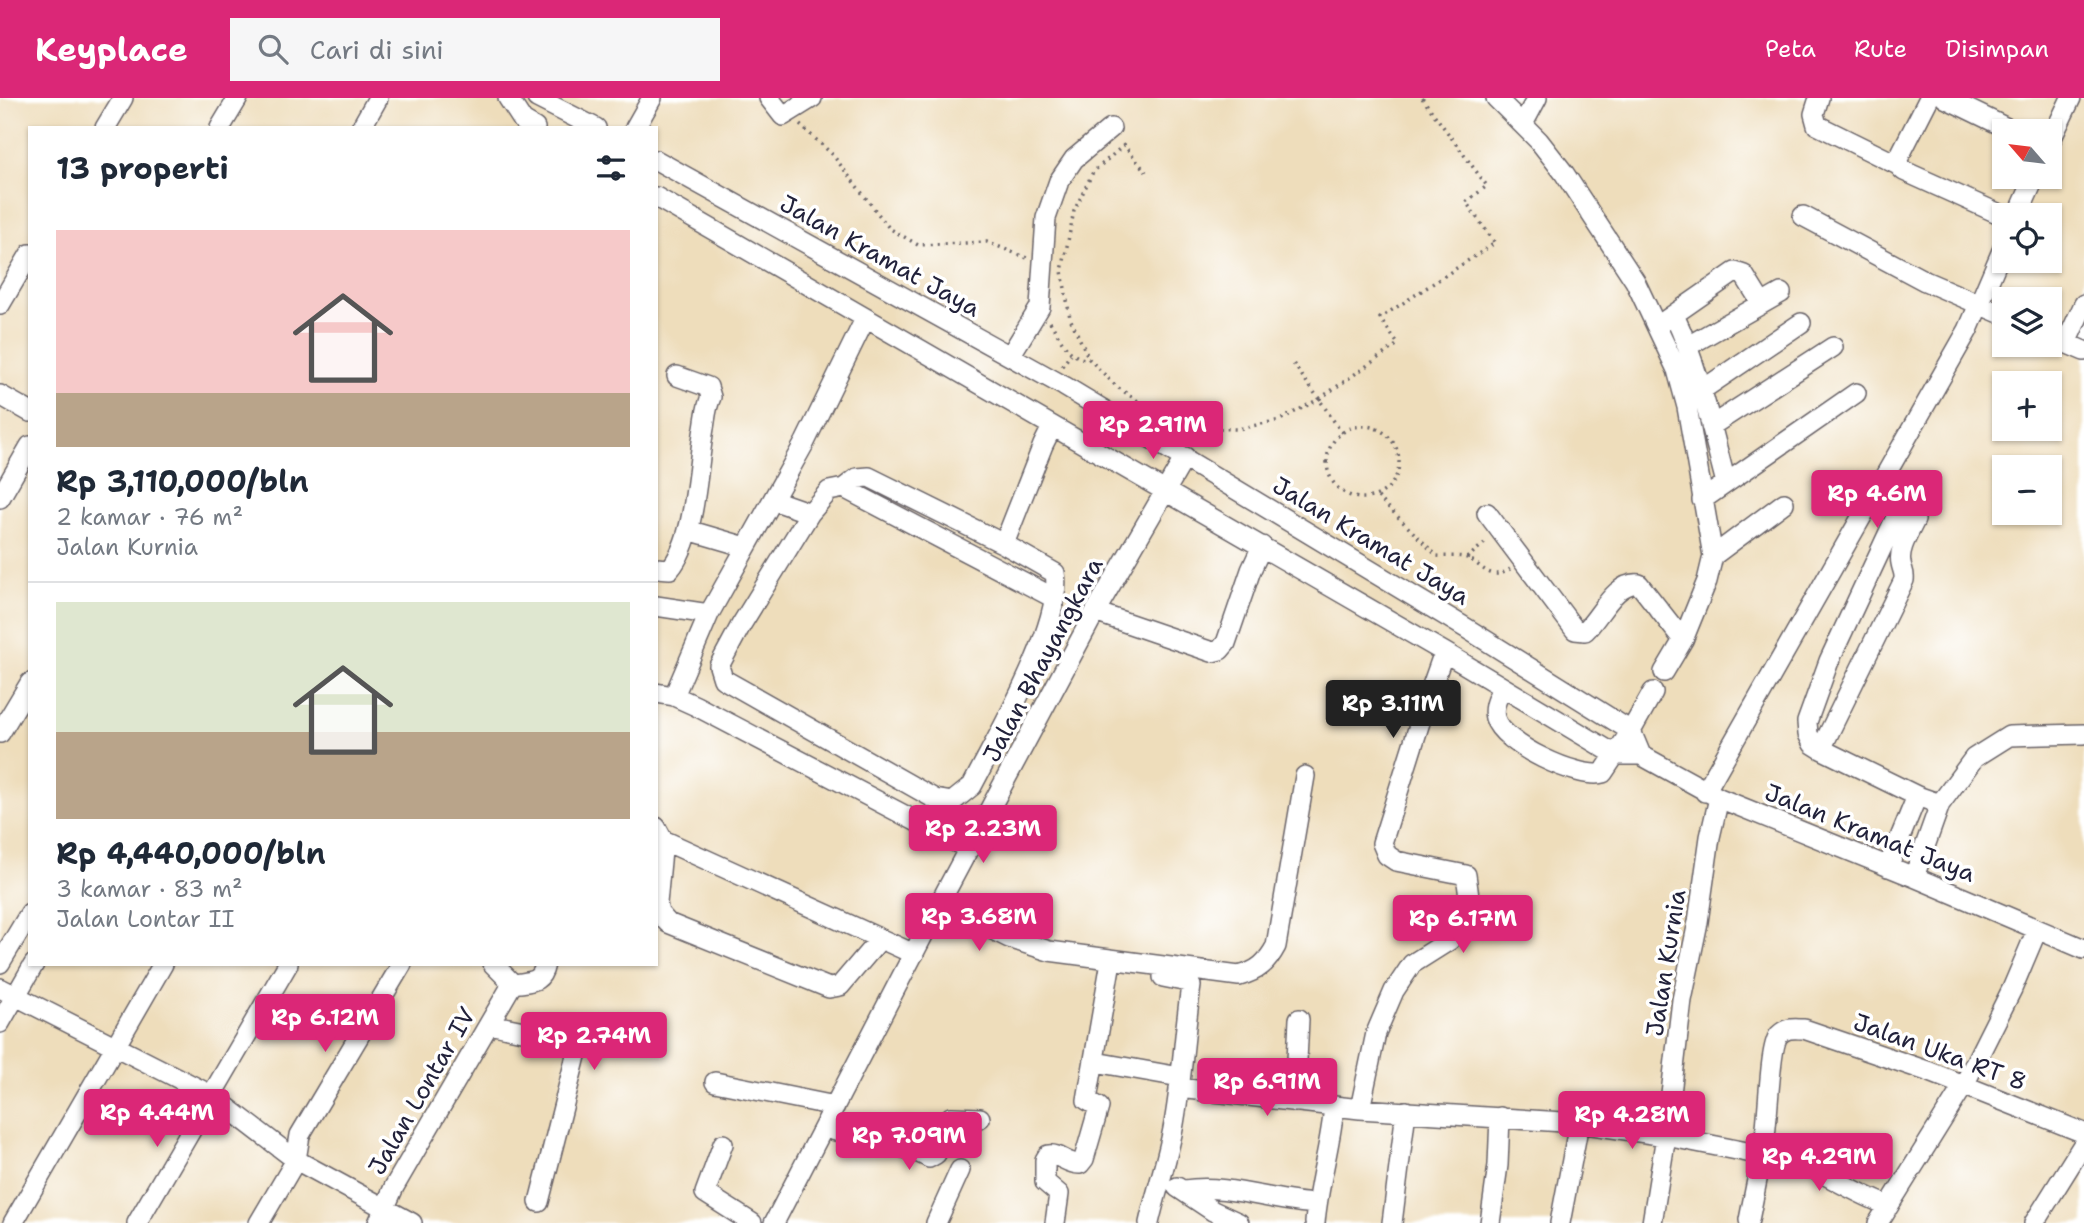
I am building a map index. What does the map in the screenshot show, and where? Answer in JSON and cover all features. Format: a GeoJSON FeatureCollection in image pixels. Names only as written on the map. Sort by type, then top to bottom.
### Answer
{"type":"FeatureCollection","features":[{"type":"Feature","properties":{"kind":"street"},"geometry":{"type":"LineString","coordinates":[[106,126],[123,98]]}},
{"type":"Feature","properties":{"kind":"street"},"geometry":{"type":"LineString","coordinates":[[221,126],[238,98]]}},
{"type":"Feature","properties":{"kind":"street"},"geometry":{"type":"LineString","coordinates":[[362,126],[379,98]]}},
{"type":"Feature","properties":{"kind":"street"},"geometry":{"type":"LineString","coordinates":[[508,98],[526,126]]}},
{"type":"Feature","properties":{"kind":"street"},"geometry":{"type":"LineString","coordinates":[[526,126],[536,98],[592,126]]}},
{"type":"Feature","properties":{"kind":"street"},"geometry":{"type":"LineString","coordinates":[[636,126],[652,98]]}},
{"type":"Feature","properties":{"kind":"street"},"geometry":{"type":"LineString","coordinates":[[769,98],[783,116],[812,98]]}},
{"type":"Feature","properties":{"kind":"street"},"geometry":{"type":"LineString","coordinates":[[1496,98],[1523,124],[1564,173],[1635,281],[1676,370],[1686,407],[1713,556],[1707,581],[1683,640],[1664,672]]}},
{"type":"Feature","properties":{"kind":"street"},"geometry":{"type":"LineString","coordinates":[[1523,124],[1537,98]]}},
{"type":"Feature","properties":{"kind":"street"},"geometry":{"type":"LineString","coordinates":[[1819,98],[1814,114],[1817,125],[1923,180],[1992,211]]}},
{"type":"Feature","properties":{"kind":"street"},"geometry":{"type":"LineString","coordinates":[[1898,165],[1898,159],[1929,98]]}},
{"type":"Feature","properties":{"kind":"street"},"geometry":{"type":"LineString","coordinates":[[1945,98],[1992,121]]}},
{"type":"Feature","properties":{"kind":"street"},"geometry":{"type":"LineString","coordinates":[[2061,119],[2071,98]]}},
{"type":"Feature","properties":{"kind":"street"},"geometry":{"type":"LineString","coordinates":[[1010,356],[1040,307],[1046,218],[1059,181],[1074,159],[1111,128]]}},
{"type":"Feature","properties":{"kind":"street","name":"Jalan Kramat Jaya"},"geometry":{"type":"LineString","coordinates":[[658,161],[1010,356],[1185,457],[1631,731]]}},
{"type":"Feature","properties":{"kind":"street"},"geometry":{"type":"LineString","coordinates":[[658,198],[1444,652],[1616,755],[1641,755],[1631,731]]}},
{"type":"Feature","properties":{"kind":"street"},"geometry":{"type":"LineString","coordinates":[[1803,216],[1915,276],[1992,310]]}},
{"type":"Feature","properties":{"kind":"street"},"geometry":{"type":"LineString","coordinates":[[0,305],[28,257]]}},
{"type":"Feature","properties":{"kind":"street"},"geometry":{"type":"LineString","coordinates":[[1656,326],[1735,272],[1744,275],[1762,304]]}},
{"type":"Feature","properties":{"kind":"street","name":"Jalan Kurnia"},"geometry":{"type":"LineString","coordinates":[[1652,1223],[1666,1136],[1682,1000],[1698,922],[1710,837],[1712,795],[1962,341],[1993,273]]}},
{"type":"Feature","properties":{"kind":"street"},"geometry":{"type":"LineString","coordinates":[[1688,346],[1781,293]]}},
{"type":"Feature","properties":{"kind":"street"},"geometry":{"type":"LineString","coordinates":[[2067,343],[2084,304]]}},
{"type":"Feature","properties":{"kind":"street"},"geometry":{"type":"LineString","coordinates":[[1674,315],[1688,346],[1702,390],[1726,483]]}},
{"type":"Feature","properties":{"kind":"street"},"geometry":{"type":"LineString","coordinates":[[865,319],[805,442],[665,694],[969,849]]}},
{"type":"Feature","properties":{"kind":"street"},"geometry":{"type":"LineString","coordinates":[[1702,390],[1801,323]]}},
{"type":"Feature","properties":{"kind":"street"},"geometry":{"type":"LineString","coordinates":[[1712,426],[1833,347]]}},
{"type":"Feature","properties":{"kind":"street"},"geometry":{"type":"LineString","coordinates":[[658,568],[670,569],[675,563],[688,530],[705,412],[711,397],[708,387],[677,376]]}},
{"type":"Feature","properties":{"kind":"street"},"geometry":{"type":"LineString","coordinates":[[1702,500],[1856,393]]}},
{"type":"Feature","properties":{"kind":"street"},"geometry":{"type":"LineString","coordinates":[[0,396],[28,411]]}},
{"type":"Feature","properties":{"kind":"street"},"geometry":{"type":"LineString","coordinates":[[1004,544],[1052,428]]}},
{"type":"Feature","properties":{"kind":"street"},"geometry":{"type":"LineString","coordinates":[[0,498],[28,449]]}},
{"type":"Feature","properties":{"kind":"street","name":"Jalan Bhayangkara"},"geometry":{"type":"LineString","coordinates":[[774,1223],[1067,666],[1185,457]]}},
{"type":"Feature","properties":{"kind":"street"},"geometry":{"type":"LineString","coordinates":[[869,477],[1004,544],[1055,573],[1057,584],[1040,649],[972,786],[952,802],[934,799],[723,679],[719,666],[810,513],[829,491],[844,488],[856,478],[869,477]]}},
{"type":"Feature","properties":{"kind":"street"},"geometry":{"type":"LineString","coordinates":[[844,488],[1054,598]]}},
{"type":"Feature","properties":{"kind":"street"},"geometry":{"type":"LineString","coordinates":[[773,500],[810,513]]}},
{"type":"Feature","properties":{"kind":"street"},"geometry":{"type":"LineString","coordinates":[[1713,556],[1784,503]]}},
{"type":"Feature","properties":{"kind":"street"},"geometry":{"type":"LineString","coordinates":[[1821,749],[1904,580],[1900,551],[1915,520],[1910,512],[1898,513],[1829,661],[1807,722],[1808,734],[1813,744],[1821,749],[1917,796],[1940,804]]}},
{"type":"Feature","properties":{"kind":"street"},"geometry":{"type":"LineString","coordinates":[[1488,513],[1575,630],[1585,631],[1619,590],[1629,583],[1639,584],[1683,640]]}},
{"type":"Feature","properties":{"kind":"street"},"geometry":{"type":"LineString","coordinates":[[688,530],[746,547]]}},
{"type":"Feature","properties":{"kind":"street"},"geometry":{"type":"LineString","coordinates":[[1096,612],[1212,652],[1220,650],[1226,643],[1251,570],[1262,547]]}},
{"type":"Feature","properties":{"kind":"street"},"geometry":{"type":"LineString","coordinates":[[1877,559],[1901,565]]}},
{"type":"Feature","properties":{"kind":"street"},"geometry":{"type":"LineString","coordinates":[[658,606],[709,614]]}},
{"type":"Feature","properties":{"kind":"street"},"geometry":{"type":"LineString","coordinates":[[1040,649],[1067,666]]}},
{"type":"Feature","properties":{"kind":"street"},"geometry":{"type":"LineString","coordinates":[[1360,1108],[1376,1033],[1394,991],[1412,964],[1450,940],[1469,897],[1466,875],[1396,861],[1387,855],[1382,843],[1444,652]]}},
{"type":"Feature","properties":{"kind":"street"},"geometry":{"type":"LineString","coordinates":[[0,733],[28,686]]}},
{"type":"Feature","properties":{"kind":"street"},"geometry":{"type":"LineString","coordinates":[[1502,687],[1494,706],[1495,718],[1505,734],[1566,768],[1593,775],[1603,773],[1653,692]]}},
{"type":"Feature","properties":{"kind":"street"},"geometry":{"type":"LineString","coordinates":[[1914,877],[1940,804],[1974,758],[2009,736],[2084,734]]}},
{"type":"Feature","properties":{"kind":"street","name":"Jalan Kramat Jaya"},"geometry":{"type":"LineString","coordinates":[[1641,755],[1712,795],[2084,949]]}},
{"type":"Feature","properties":{"kind":"street"},"geometry":{"type":"LineString","coordinates":[[938,908],[1009,938],[1049,951],[1239,976],[1252,972],[1263,966],[1276,946],[1305,776]]}},
{"type":"Feature","properties":{"kind":"street"},"geometry":{"type":"LineString","coordinates":[[1888,867],[1917,796]]}},
{"type":"Feature","properties":{"kind":"street"},"geometry":{"type":"LineString","coordinates":[[658,868],[659,833],[914,954]]}},
{"type":"Feature","properties":{"kind":"street"},"geometry":{"type":"LineString","coordinates":[[658,908],[668,923],[829,988],[840,986],[880,939]]}},
{"type":"Feature","properties":{"kind":"street"},"geometry":{"type":"LineString","coordinates":[[938,908],[1021,950],[1188,982],[1191,986],[1172,1133],[1149,1223]]}},
{"type":"Feature","properties":{"kind":"street"},"geometry":{"type":"LineString","coordinates":[[0,963],[28,915]]}},
{"type":"Feature","properties":{"kind":"street"},"geometry":{"type":"LineString","coordinates":[[1878,1223],[1964,1085],[2012,989],[2037,930]]}},
{"type":"Feature","properties":{"kind":"street"},"geometry":{"type":"LineString","coordinates":[[0,1023],[8,992],[32,966]]}},
{"type":"Feature","properties":{"kind":"street"},"geometry":{"type":"LineString","coordinates":[[13,1223],[162,966]]}},
{"type":"Feature","properties":{"kind":"street"},"geometry":{"type":"LineString","coordinates":[[137,1223],[287,966]]}},
{"type":"Feature","properties":{"kind":"street"},"geometry":{"type":"LineString","coordinates":[[259,1223],[296,1160],[300,1135],[400,966]]}},
{"type":"Feature","properties":{"kind":"street"},"geometry":{"type":"LineString","coordinates":[[496,966],[513,984],[539,979],[545,966]]}},
{"type":"Feature","properties":{"kind":"street"},"geometry":{"type":"LineString","coordinates":[[1055,1222],[1059,1194],[1045,1182],[1045,1160],[1048,1155],[1053,1154],[1073,1165],[1080,1164],[1084,1159],[1099,1107],[1087,1100],[1110,968]]}},
{"type":"Feature","properties":{"kind":"street","name":"Jalan Lontar IV"},"geometry":{"type":"LineString","coordinates":[[381,1215],[394,1187],[513,984]]}},
{"type":"Feature","properties":{"kind":"street"},"geometry":{"type":"LineString","coordinates":[[8,992],[211,1095],[296,1160],[381,1215],[412,1223]]}},
{"type":"Feature","properties":{"kind":"street"},"geometry":{"type":"LineString","coordinates":[[1295,1102],[1299,1019]]}},
{"type":"Feature","properties":{"kind":"street"},"geometry":{"type":"LineString","coordinates":[[489,1024],[557,1041],[575,1048],[577,1052],[539,1202]]}},
{"type":"Feature","properties":{"kind":"street","name":"Jalan Uka RT 8"},"geometry":{"type":"LineString","coordinates":[[1764,1149],[1773,1046],[1779,1035],[1788,1028],[1804,1029],[1964,1085],[2084,1133]]}},
{"type":"Feature","properties":{"kind":"street"},"geometry":{"type":"LineString","coordinates":[[1095,1062],[1180,1083],[1295,1102],[1579,1123],[1764,1149],[1820,1170],[1859,1194],[1889,1206]]}},
{"type":"Feature","properties":{"kind":"street"},"geometry":{"type":"LineString","coordinates":[[715,1082],[835,1106]]}},
{"type":"Feature","properties":{"kind":"street"},"geometry":{"type":"LineString","coordinates":[[1184,1190],[1223,1188],[1302,1203],[1316,1213],[1334,1106]]}},
{"type":"Feature","properties":{"kind":"street"},"geometry":{"type":"LineString","coordinates":[[1392,1223],[1406,1111]]}},
{"type":"Feature","properties":{"kind":"street"},"geometry":{"type":"LineString","coordinates":[[824,1128],[913,1150],[929,1158],[936,1154],[951,1117],[979,1118]]}},
{"type":"Feature","properties":{"kind":"street"},"geometry":{"type":"LineString","coordinates":[[1490,1223],[1500,1117]]}},
{"type":"Feature","properties":{"kind":"street"},"geometry":{"type":"LineString","coordinates":[[1560,1223],[1579,1123]]}},
{"type":"Feature","properties":{"kind":"street"},"geometry":{"type":"LineString","coordinates":[[2034,1223],[2084,1143]]}},
{"type":"Feature","properties":{"kind":"street"},"geometry":{"type":"LineString","coordinates":[[723,1144],[705,1193],[752,1223]]}},
{"type":"Feature","properties":{"kind":"street"},"geometry":{"type":"LineString","coordinates":[[1749,1220],[1764,1149]]}},
{"type":"Feature","properties":{"kind":"street"},"geometry":{"type":"LineString","coordinates":[[936,1223],[960,1170]]}},
{"type":"Feature","properties":{"kind":"street"},"geometry":{"type":"LineString","coordinates":[[1159,1180],[1184,1190],[1213,1211],[1239,1223]]}},
{"type":"Feature","properties":{"kind":"path"},"geometry":{"type":"LineString","coordinates":[[1124,145],[1093,172],[1074,211],[1062,271],[1070,318],[1089,359],[1117,387],[1153,411],[1188,428],[1238,429],[1280,420],[1319,398],[1398,344],[1380,318],[1495,243],[1466,202],[1487,186],[1422,98]]}},
{"type":"Feature","properties":{"kind":"path"},"geometry":{"type":"LineString","coordinates":[[787,115],[832,154],[889,228],[918,245],[987,242],[1042,264]]}},
{"type":"Feature","properties":{"kind":"path"},"geometry":{"type":"LineString","coordinates":[[1111,128],[1146,172]]}},
{"type":"Feature","properties":{"kind":"path"},"geometry":{"type":"LineString","coordinates":[[1040,307],[1071,354],[1080,360],[1089,359]]}},
{"type":"Feature","properties":{"kind":"path"},"geometry":{"type":"LineString","coordinates":[[1292,362],[1342,433]]}},
{"type":"Feature","properties":{"kind":"path"},"geometry":{"type":"LineString","coordinates":[[1358,426],[1383,431],[1395,444],[1400,463],[1398,473],[1394,483],[1378,497],[1358,499],[1349,496],[1329,475],[1328,456],[1335,440],[1342,433],[1358,426]]}},
{"type":"Feature","properties":{"kind":"path"},"geometry":{"type":"LineString","coordinates":[[1378,497],[1437,556],[1467,558],[1479,568],[1491,573],[1506,572],[1522,559]]}},
{"type":"Feature","properties":{"kind":"path"},"geometry":{"type":"LineString","coordinates":[[1467,558],[1490,540],[1507,539]]}}]}
